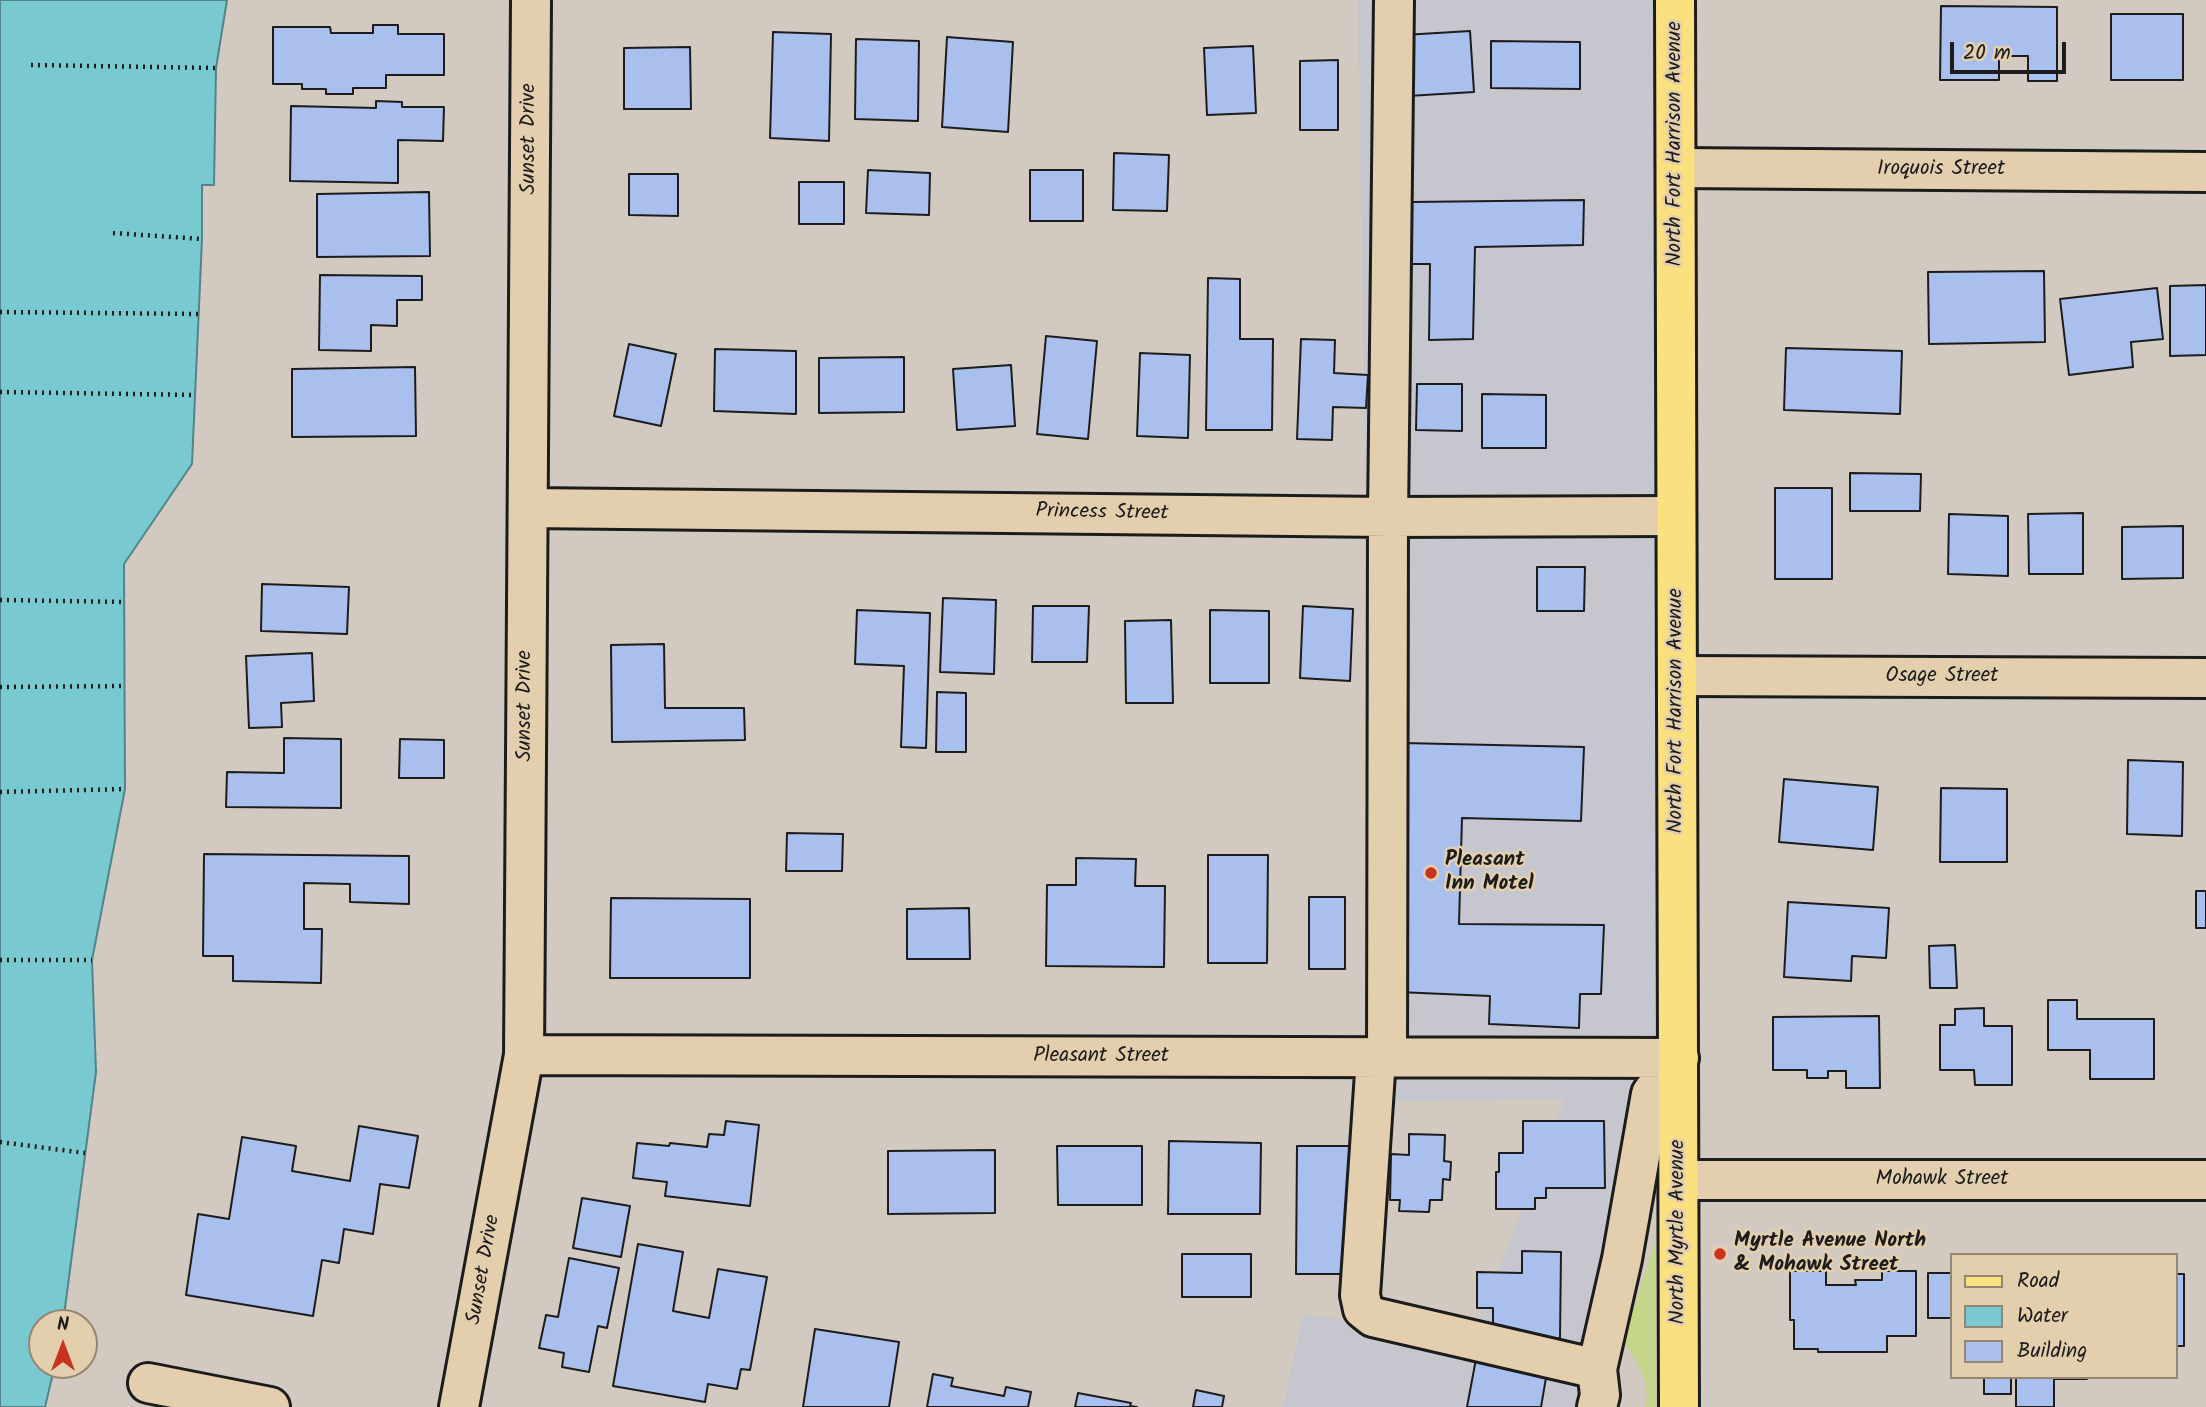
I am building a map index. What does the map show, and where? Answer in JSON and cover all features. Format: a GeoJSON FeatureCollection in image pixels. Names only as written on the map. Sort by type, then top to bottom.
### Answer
{"type":"FeatureCollection","features":[{"type":"Feature","properties":{"kind":"main road","name":"North Fort Harrison Avenue"},"geometry":{"type":"LineString","coordinates":[[1675,0],[1679,1058]]}},
{"type":"Feature","properties":{"kind":"main road","name":"North Myrtle Avenue"},"geometry":{"type":"LineString","coordinates":[[1679,1058],[1679,1407]]}},
{"type":"Feature","properties":{"kind":"street","name":"Sunset Drive"},"geometry":{"type":"LineString","coordinates":[[459,1407],[524,1055],[531,0]]}},
{"type":"Feature","properties":{"kind":"street"},"geometry":{"type":"LineString","coordinates":[[1394,0],[1382,1058],[1360,1295],[1363,1309],[1373,1317],[1597,1368]]}},
{"type":"Feature","properties":{"kind":"street","name":"Iroquois Street"},"geometry":{"type":"LineString","coordinates":[[1676,168],[2206,172]]}},
{"type":"Feature","properties":{"kind":"street","name":"Princess Street"},"geometry":{"type":"LineString","coordinates":[[528,508],[1388,517],[1676,516]]}},
{"type":"Feature","properties":{"kind":"street","name":"Osage Street"},"geometry":{"type":"LineString","coordinates":[[1677,676],[2206,678]]}},
{"type":"Feature","properties":{"kind":"street","name":"Pleasant Street"},"geometry":{"type":"LineString","coordinates":[[524,1055],[1679,1058]]}},
{"type":"Feature","properties":{"kind":"street"},"geometry":{"type":"LineString","coordinates":[[1597,1407],[1600,1395],[1597,1368],[1622,1259],[1651,1094],[1679,1058]]}},
{"type":"Feature","properties":{"kind":"street","name":"Mohawk Street"},"geometry":{"type":"LineString","coordinates":[[1679,1180],[2206,1180]]}},
{"type":"Feature","properties":{"kind":"street"},"geometry":{"type":"LineString","coordinates":[[148,1383],[270,1407]]}},
{"type":"Feature","properties":{"kind":"path"},"geometry":{"type":"LineString","coordinates":[[31,65],[216,68]]}},
{"type":"Feature","properties":{"kind":"path"},"geometry":{"type":"LineString","coordinates":[[113,233],[202,239]]}},
{"type":"Feature","properties":{"kind":"path"},"geometry":{"type":"LineString","coordinates":[[0,312],[199,314]]}},
{"type":"Feature","properties":{"kind":"path"},"geometry":{"type":"LineString","coordinates":[[0,392],[195,395]]}},
{"type":"Feature","properties":{"kind":"path"},"geometry":{"type":"LineString","coordinates":[[0,600],[126,602]]}},
{"type":"Feature","properties":{"kind":"path"},"geometry":{"type":"LineString","coordinates":[[0,687],[125,686]]}},
{"type":"Feature","properties":{"kind":"path"},"geometry":{"type":"LineString","coordinates":[[0,792],[125,789]]}},
{"type":"Feature","properties":{"kind":"path"},"geometry":{"type":"LineString","coordinates":[[0,960],[92,960]]}},
{"type":"Feature","properties":{"kind":"path"},"geometry":{"type":"LineString","coordinates":[[0,1142],[85,1153]]}},
{"type":"Feature","properties":{"kind":"shaded area"},"geometry":{"type":"Polygon","coordinates":[[[1358,0],[1655,0],[1657,494],[1365,495],[1358,0]]]}},
{"type":"Feature","properties":{"kind":"shaded area"},"geometry":{"type":"Polygon","coordinates":[[[1657,539],[1659,1035],[1373,1036],[1366,540],[1657,539]]]}},
{"type":"Feature","properties":{"kind":"shaded area"},"geometry":{"type":"Polygon","coordinates":[[[1635,1080],[1602,1254],[1572,1384],[1579,1387],[1576,1407],[1283,1407],[1303,1315],[1474,1334],[1565,1099],[1374,1102],[1374,1081],[1635,1080]]]}},
{"type":"Feature","properties":{"kind":"green space"},"geometry":{"type":"Polygon","coordinates":[[[1656,1239],[1656,1407],[1646,1407],[1642,1372],[1623,1342],[1656,1239]]]}},
{"type":"Feature","properties":{"kind":"water"},"geometry":{"type":"Polygon","coordinates":[[[0,0],[227,0],[216,68],[214,185],[202,185],[192,464],[124,564],[125,789],[92,960],[96,1072],[65,1309],[28,1309],[28,1379],[52,1379],[45,1407],[0,1407],[0,0]]]}},
{"type":"Feature","properties":{"kind":"building"},"geometry":{"type":"Polygon","coordinates":[[[1941,6],[2057,7],[2057,81],[2028,81],[2028,56],[1999,56],[1999,80],[1940,80],[1941,6]]]}},
{"type":"Feature","properties":{"kind":"building"},"geometry":{"type":"Polygon","coordinates":[[[2111,14],[2183,14],[2183,80],[2111,80],[2111,14]]]}},
{"type":"Feature","properties":{"kind":"building"},"geometry":{"type":"Polygon","coordinates":[[[373,25],[398,25],[398,34],[444,34],[444,75],[386,75],[386,88],[353,88],[353,94],[326,94],[326,89],[302,89],[302,84],[273,84],[273,27],[330,27],[331,33],[373,33],[373,25]]]}},
{"type":"Feature","properties":{"kind":"building"},"geometry":{"type":"Polygon","coordinates":[[[1470,31],[1474,92],[1408,96],[1404,35],[1470,31]]]}},
{"type":"Feature","properties":{"kind":"building"},"geometry":{"type":"Polygon","coordinates":[[[773,32],[831,34],[829,141],[770,138],[773,32]]]}},
{"type":"Feature","properties":{"kind":"building"},"geometry":{"type":"Polygon","coordinates":[[[947,37],[1013,42],[1008,132],[942,127],[947,37]]]}},
{"type":"Feature","properties":{"kind":"building"},"geometry":{"type":"Polygon","coordinates":[[[856,39],[919,41],[918,121],[855,119],[856,39]]]}},
{"type":"Feature","properties":{"kind":"building"},"geometry":{"type":"Polygon","coordinates":[[[1491,41],[1580,42],[1580,89],[1491,88],[1491,41]]]}},
{"type":"Feature","properties":{"kind":"building"},"geometry":{"type":"Polygon","coordinates":[[[1253,46],[1256,113],[1207,115],[1204,48],[1253,46]]]}},
{"type":"Feature","properties":{"kind":"building"},"geometry":{"type":"Polygon","coordinates":[[[690,47],[691,109],[624,109],[624,48],[690,47]]]}},
{"type":"Feature","properties":{"kind":"building"},"geometry":{"type":"Polygon","coordinates":[[[1338,60],[1338,130],[1300,130],[1300,61],[1338,60]]]}},
{"type":"Feature","properties":{"kind":"building"},"geometry":{"type":"Polygon","coordinates":[[[376,101],[402,102],[402,107],[444,107],[443,141],[398,140],[398,183],[290,181],[291,106],[376,108],[376,101]]]}},
{"type":"Feature","properties":{"kind":"building"},"geometry":{"type":"Polygon","coordinates":[[[1114,153],[1169,155],[1167,211],[1113,210],[1114,153]]]}},
{"type":"Feature","properties":{"kind":"building"},"geometry":{"type":"Polygon","coordinates":[[[868,170],[930,173],[929,215],[866,213],[868,170]]]}},
{"type":"Feature","properties":{"kind":"building"},"geometry":{"type":"Polygon","coordinates":[[[1030,170],[1083,170],[1083,221],[1030,221],[1030,170]]]}},
{"type":"Feature","properties":{"kind":"building"},"geometry":{"type":"Polygon","coordinates":[[[629,174],[678,174],[678,216],[629,215],[629,174]]]}},
{"type":"Feature","properties":{"kind":"building"},"geometry":{"type":"Polygon","coordinates":[[[799,182],[844,182],[844,224],[799,224],[799,182]]]}},
{"type":"Feature","properties":{"kind":"building"},"geometry":{"type":"Polygon","coordinates":[[[429,192],[430,256],[317,257],[317,194],[429,192]]]}},
{"type":"Feature","properties":{"kind":"building"},"geometry":{"type":"Polygon","coordinates":[[[1584,200],[1583,245],[1475,247],[1473,339],[1429,340],[1430,264],[1410,264],[1411,202],[1584,200]]]}},
{"type":"Feature","properties":{"kind":"building"},"geometry":{"type":"Polygon","coordinates":[[[2044,271],[2045,342],[1929,344],[1928,272],[2044,271]]]}},
{"type":"Feature","properties":{"kind":"building"},"geometry":{"type":"Polygon","coordinates":[[[320,275],[422,276],[422,300],[397,300],[397,326],[371,325],[371,351],[319,350],[320,275]]]}},
{"type":"Feature","properties":{"kind":"building"},"geometry":{"type":"Polygon","coordinates":[[[1208,278],[1240,279],[1240,339],[1273,339],[1272,430],[1206,430],[1208,278]]]}},
{"type":"Feature","properties":{"kind":"building"},"geometry":{"type":"Polygon","coordinates":[[[2206,285],[2206,355],[2170,356],[2170,286],[2206,285]]]}},
{"type":"Feature","properties":{"kind":"building"},"geometry":{"type":"Polygon","coordinates":[[[2157,288],[2163,339],[2131,342],[2133,367],[2069,375],[2060,299],[2157,288]]]}},
{"type":"Feature","properties":{"kind":"building"},"geometry":{"type":"Polygon","coordinates":[[[1046,336],[1097,341],[1088,439],[1037,434],[1046,336]]]}},
{"type":"Feature","properties":{"kind":"building"},"geometry":{"type":"Polygon","coordinates":[[[1301,339],[1335,340],[1334,373],[1368,375],[1366,408],[1333,407],[1332,440],[1297,439],[1301,339]]]}},
{"type":"Feature","properties":{"kind":"building"},"geometry":{"type":"Polygon","coordinates":[[[629,344],[676,354],[661,426],[614,416],[629,344]]]}},
{"type":"Feature","properties":{"kind":"building"},"geometry":{"type":"Polygon","coordinates":[[[1786,348],[1902,351],[1900,414],[1784,410],[1786,348]]]}},
{"type":"Feature","properties":{"kind":"building"},"geometry":{"type":"Polygon","coordinates":[[[715,349],[796,351],[796,414],[714,411],[715,349]]]}},
{"type":"Feature","properties":{"kind":"building"},"geometry":{"type":"Polygon","coordinates":[[[1140,353],[1190,355],[1188,438],[1137,436],[1140,353]]]}},
{"type":"Feature","properties":{"kind":"building"},"geometry":{"type":"Polygon","coordinates":[[[904,357],[904,412],[819,413],[819,358],[904,357]]]}},
{"type":"Feature","properties":{"kind":"building"},"geometry":{"type":"Polygon","coordinates":[[[1011,365],[1015,426],[957,430],[953,369],[1011,365]]]}},
{"type":"Feature","properties":{"kind":"building"},"geometry":{"type":"Polygon","coordinates":[[[415,367],[416,436],[292,437],[292,369],[415,367]]]}},
{"type":"Feature","properties":{"kind":"building"},"geometry":{"type":"Polygon","coordinates":[[[1417,384],[1462,384],[1462,431],[1416,430],[1417,384]]]}},
{"type":"Feature","properties":{"kind":"building"},"geometry":{"type":"Polygon","coordinates":[[[1482,394],[1546,395],[1546,448],[1482,448],[1482,394]]]}},
{"type":"Feature","properties":{"kind":"building"},"geometry":{"type":"Polygon","coordinates":[[[1850,473],[1921,474],[1920,511],[1850,511],[1850,473]]]}},
{"type":"Feature","properties":{"kind":"building"},"geometry":{"type":"Polygon","coordinates":[[[1775,488],[1832,488],[1832,579],[1775,579],[1775,488]]]}},
{"type":"Feature","properties":{"kind":"building"},"geometry":{"type":"Polygon","coordinates":[[[2083,513],[2083,574],[2029,574],[2028,514],[2083,513]]]}},
{"type":"Feature","properties":{"kind":"building"},"geometry":{"type":"Polygon","coordinates":[[[1949,514],[2008,516],[2008,576],[1948,574],[1949,514]]]}},
{"type":"Feature","properties":{"kind":"building"},"geometry":{"type":"Polygon","coordinates":[[[2183,526],[2183,578],[2122,579],[2122,527],[2183,526]]]}},
{"type":"Feature","properties":{"kind":"building"},"geometry":{"type":"Polygon","coordinates":[[[1537,567],[1585,567],[1584,611],[1537,611],[1537,567]]]}},
{"type":"Feature","properties":{"kind":"building"},"geometry":{"type":"Polygon","coordinates":[[[262,584],[349,587],[347,634],[261,631],[262,584]]]}},
{"type":"Feature","properties":{"kind":"building"},"geometry":{"type":"Polygon","coordinates":[[[943,598],[996,600],[994,674],[940,672],[943,598]]]}},
{"type":"Feature","properties":{"kind":"building"},"geometry":{"type":"Polygon","coordinates":[[[1033,606],[1089,606],[1087,662],[1032,662],[1033,606]]]}},
{"type":"Feature","properties":{"kind":"building"},"geometry":{"type":"Polygon","coordinates":[[[1303,606],[1353,609],[1350,681],[1300,678],[1303,606]]]}},
{"type":"Feature","properties":{"kind":"building"},"geometry":{"type":"Polygon","coordinates":[[[857,610],[930,613],[926,748],[901,747],[904,666],[855,664],[857,610]]]}},
{"type":"Feature","properties":{"kind":"building"},"geometry":{"type":"Polygon","coordinates":[[[1210,610],[1269,611],[1269,683],[1210,683],[1210,610]]]}},
{"type":"Feature","properties":{"kind":"building"},"geometry":{"type":"Polygon","coordinates":[[[1171,620],[1173,703],[1126,703],[1125,621],[1171,620]]]}},
{"type":"Feature","properties":{"kind":"building"},"geometry":{"type":"Polygon","coordinates":[[[664,644],[665,708],[744,708],[745,740],[612,742],[611,645],[664,644]]]}},
{"type":"Feature","properties":{"kind":"building"},"geometry":{"type":"Polygon","coordinates":[[[312,653],[314,701],[281,703],[282,727],[249,728],[246,656],[312,653]]]}},
{"type":"Feature","properties":{"kind":"building"},"geometry":{"type":"Polygon","coordinates":[[[937,692],[966,693],[966,752],[936,752],[937,692]]]}},
{"type":"Feature","properties":{"kind":"building"},"geometry":{"type":"Polygon","coordinates":[[[284,738],[341,739],[341,808],[226,807],[227,772],[284,773],[284,738]]]}},
{"type":"Feature","properties":{"kind":"building"},"geometry":{"type":"Polygon","coordinates":[[[400,739],[444,740],[444,778],[399,778],[400,739]]]}},
{"type":"Feature","properties":{"kind":"building","name":"Pleasant Inn Motel"},"geometry":{"type":"Polygon","coordinates":[[[1403,743],[1584,747],[1581,821],[1462,818],[1459,924],[1604,925],[1601,994],[1580,994],[1579,1028],[1489,1024],[1490,996],[1398,992],[1403,743]]]}},
{"type":"Feature","properties":{"kind":"building"},"geometry":{"type":"Polygon","coordinates":[[[2128,760],[2183,762],[2182,836],[2127,834],[2128,760]]]}},
{"type":"Feature","properties":{"kind":"building"},"geometry":{"type":"Polygon","coordinates":[[[1784,779],[1878,787],[1873,850],[1779,842],[1784,779]]]}},
{"type":"Feature","properties":{"kind":"building"},"geometry":{"type":"Polygon","coordinates":[[[1941,788],[2007,789],[2007,862],[1940,862],[1941,788]]]}},
{"type":"Feature","properties":{"kind":"building"},"geometry":{"type":"Polygon","coordinates":[[[787,833],[843,834],[842,871],[786,871],[787,833]]]}},
{"type":"Feature","properties":{"kind":"building"},"geometry":{"type":"Polygon","coordinates":[[[204,854],[409,856],[409,904],[350,902],[350,884],[304,883],[304,929],[322,929],[321,983],[233,981],[233,956],[203,956],[204,854]]]}},
{"type":"Feature","properties":{"kind":"building"},"geometry":{"type":"Polygon","coordinates":[[[1208,855],[1268,855],[1267,963],[1208,963],[1208,855]]]}},
{"type":"Feature","properties":{"kind":"building"},"geometry":{"type":"Polygon","coordinates":[[[1076,858],[1136,859],[1135,886],[1165,886],[1164,967],[1046,966],[1047,885],[1076,885],[1076,858]]]}},
{"type":"Feature","properties":{"kind":"building"},"geometry":{"type":"Polygon","coordinates":[[[2196,891],[2206,891],[2206,928],[2196,928],[2196,891]]]}},
{"type":"Feature","properties":{"kind":"building"},"geometry":{"type":"Polygon","coordinates":[[[1309,897],[1345,897],[1345,969],[1309,969],[1309,897]]]}},
{"type":"Feature","properties":{"kind":"building"},"geometry":{"type":"Polygon","coordinates":[[[611,898],[750,899],[750,978],[610,978],[611,898]]]}},
{"type":"Feature","properties":{"kind":"building"},"geometry":{"type":"Polygon","coordinates":[[[1788,902],[1889,908],[1886,958],[1852,956],[1851,981],[1784,977],[1788,902]]]}},
{"type":"Feature","properties":{"kind":"building"},"geometry":{"type":"Polygon","coordinates":[[[969,908],[970,959],[907,959],[907,909],[969,908]]]}},
{"type":"Feature","properties":{"kind":"building"},"geometry":{"type":"Polygon","coordinates":[[[1955,945],[1957,988],[1930,988],[1929,946],[1955,945]]]}},
{"type":"Feature","properties":{"kind":"building"},"geometry":{"type":"Polygon","coordinates":[[[2048,1000],[2077,1000],[2077,1019],[2154,1019],[2154,1079],[2090,1079],[2090,1050],[2048,1050],[2048,1000]]]}},
{"type":"Feature","properties":{"kind":"building"},"geometry":{"type":"Polygon","coordinates":[[[1984,1008],[1984,1026],[2012,1026],[2012,1085],[1975,1085],[1974,1070],[1940,1070],[1940,1025],[1955,1025],[1955,1009],[1984,1008]]]}},
{"type":"Feature","properties":{"kind":"building"},"geometry":{"type":"Polygon","coordinates":[[[1879,1016],[1880,1088],[1846,1088],[1846,1071],[1828,1071],[1828,1078],[1807,1078],[1807,1070],[1773,1070],[1773,1017],[1879,1016]]]}},
{"type":"Feature","properties":{"kind":"building"},"geometry":{"type":"Polygon","coordinates":[[[726,1121],[759,1125],[750,1206],[665,1196],[667,1182],[633,1178],[637,1143],[707,1147],[709,1134],[724,1135],[726,1121]]]}},
{"type":"Feature","properties":{"kind":"building"},"geometry":{"type":"Polygon","coordinates":[[[1523,1121],[1604,1121],[1605,1188],[1546,1188],[1546,1198],[1535,1198],[1535,1209],[1496,1209],[1499,1153],[1523,1153],[1523,1121]]]}},
{"type":"Feature","properties":{"kind":"building"},"geometry":{"type":"Polygon","coordinates":[[[359,1126],[418,1136],[409,1188],[380,1184],[373,1234],[344,1229],[339,1263],[322,1260],[313,1316],[186,1295],[198,1214],[229,1219],[242,1137],[296,1146],[292,1171],[350,1181],[359,1126]]]}},
{"type":"Feature","properties":{"kind":"building"},"geometry":{"type":"Polygon","coordinates":[[[1409,1134],[1445,1135],[1444,1161],[1451,1162],[1450,1180],[1443,1179],[1442,1200],[1430,1200],[1429,1212],[1399,1211],[1400,1200],[1390,1200],[1391,1154],[1409,1155],[1409,1134]]]}},
{"type":"Feature","properties":{"kind":"building"},"geometry":{"type":"Polygon","coordinates":[[[1169,1141],[1261,1143],[1260,1214],[1168,1214],[1169,1141]]]}},
{"type":"Feature","properties":{"kind":"building"},"geometry":{"type":"Polygon","coordinates":[[[1057,1146],[1142,1146],[1142,1205],[1058,1205],[1057,1146]]]}},
{"type":"Feature","properties":{"kind":"building"},"geometry":{"type":"Polygon","coordinates":[[[1297,1146],[1355,1146],[1353,1274],[1296,1274],[1297,1146]]]}},
{"type":"Feature","properties":{"kind":"building"},"geometry":{"type":"Polygon","coordinates":[[[995,1150],[995,1213],[888,1214],[888,1151],[995,1150]]]}},
{"type":"Feature","properties":{"kind":"building"},"geometry":{"type":"Polygon","coordinates":[[[582,1198],[630,1206],[621,1257],[573,1248],[582,1198]]]}},
{"type":"Feature","properties":{"kind":"building"},"geometry":{"type":"Polygon","coordinates":[[[638,1244],[683,1252],[673,1311],[709,1318],[718,1269],[767,1277],[750,1370],[741,1369],[737,1389],[708,1384],[705,1402],[613,1386],[638,1244]]]}},
{"type":"Feature","properties":{"kind":"building"},"geometry":{"type":"Polygon","coordinates":[[[1522,1251],[1561,1252],[1560,1338],[1493,1338],[1493,1308],[1477,1308],[1477,1272],[1522,1273],[1522,1251]]]}},
{"type":"Feature","properties":{"kind":"building"},"geometry":{"type":"Polygon","coordinates":[[[1182,1254],[1251,1254],[1251,1297],[1182,1297],[1182,1254]]]}},
{"type":"Feature","properties":{"kind":"building"},"geometry":{"type":"Polygon","coordinates":[[[569,1258],[619,1268],[607,1328],[598,1326],[589,1372],[562,1367],[564,1353],[539,1348],[546,1315],[558,1317],[569,1258]]]}},
{"type":"Feature","properties":{"kind":"building"},"geometry":{"type":"Polygon","coordinates":[[[1790,1271],[1826,1271],[1826,1285],[1856,1285],[1855,1280],[1882,1280],[1882,1271],[1916,1271],[1916,1336],[1887,1336],[1887,1352],[1818,1352],[1818,1349],[1794,1349],[1794,1320],[1790,1320],[1790,1271]]]}},
{"type":"Feature","properties":{"kind":"building"},"geometry":{"type":"Polygon","coordinates":[[[1928,1273],[1951,1273],[1951,1318],[1928,1318],[1928,1273]]]}},
{"type":"Feature","properties":{"kind":"building"},"geometry":{"type":"Polygon","coordinates":[[[2178,1274],[2184,1274],[2184,1346],[2178,1346],[2178,1274]]]}},
{"type":"Feature","properties":{"kind":"building"},"geometry":{"type":"Polygon","coordinates":[[[815,1329],[899,1342],[889,1407],[803,1407],[815,1329]]]}},
{"type":"Feature","properties":{"kind":"building"},"geometry":{"type":"Polygon","coordinates":[[[1476,1359],[1547,1372],[1541,1407],[1467,1407],[1476,1359]]]}},
{"type":"Feature","properties":{"kind":"building"},"geometry":{"type":"Polygon","coordinates":[[[933,1374],[953,1378],[951,1386],[1004,1396],[1006,1387],[1031,1392],[1028,1407],[927,1407],[933,1374]]]}},
{"type":"Feature","properties":{"kind":"building"},"geometry":{"type":"Polygon","coordinates":[[[1984,1379],[2011,1379],[2011,1394],[1984,1394],[1984,1379]]]}},
{"type":"Feature","properties":{"kind":"building"},"geometry":{"type":"Polygon","coordinates":[[[2016,1379],[2054,1379],[2054,1407],[2016,1407],[2016,1379]]]}},
{"type":"Feature","properties":{"kind":"building"},"geometry":{"type":"Polygon","coordinates":[[[1196,1390],[1224,1396],[1222,1407],[1193,1407],[1196,1390]]]}},
{"type":"Feature","properties":{"kind":"building"},"geometry":{"type":"Polygon","coordinates":[[[1078,1393],[1131,1403],[1130,1406],[1137,1407],[1075,1407],[1078,1393]]]}},
{"type":"Feature","properties":{"kind":"place","name":"Pleasant Inn Motel"},"geometry":{"type":"Point","coordinates":[1431,873]}},
{"type":"Feature","properties":{"kind":"place","name":"Myrtle Avenue North & Mohawk Street"},"geometry":{"type":"Point","coordinates":[1720,1254]}}]}
